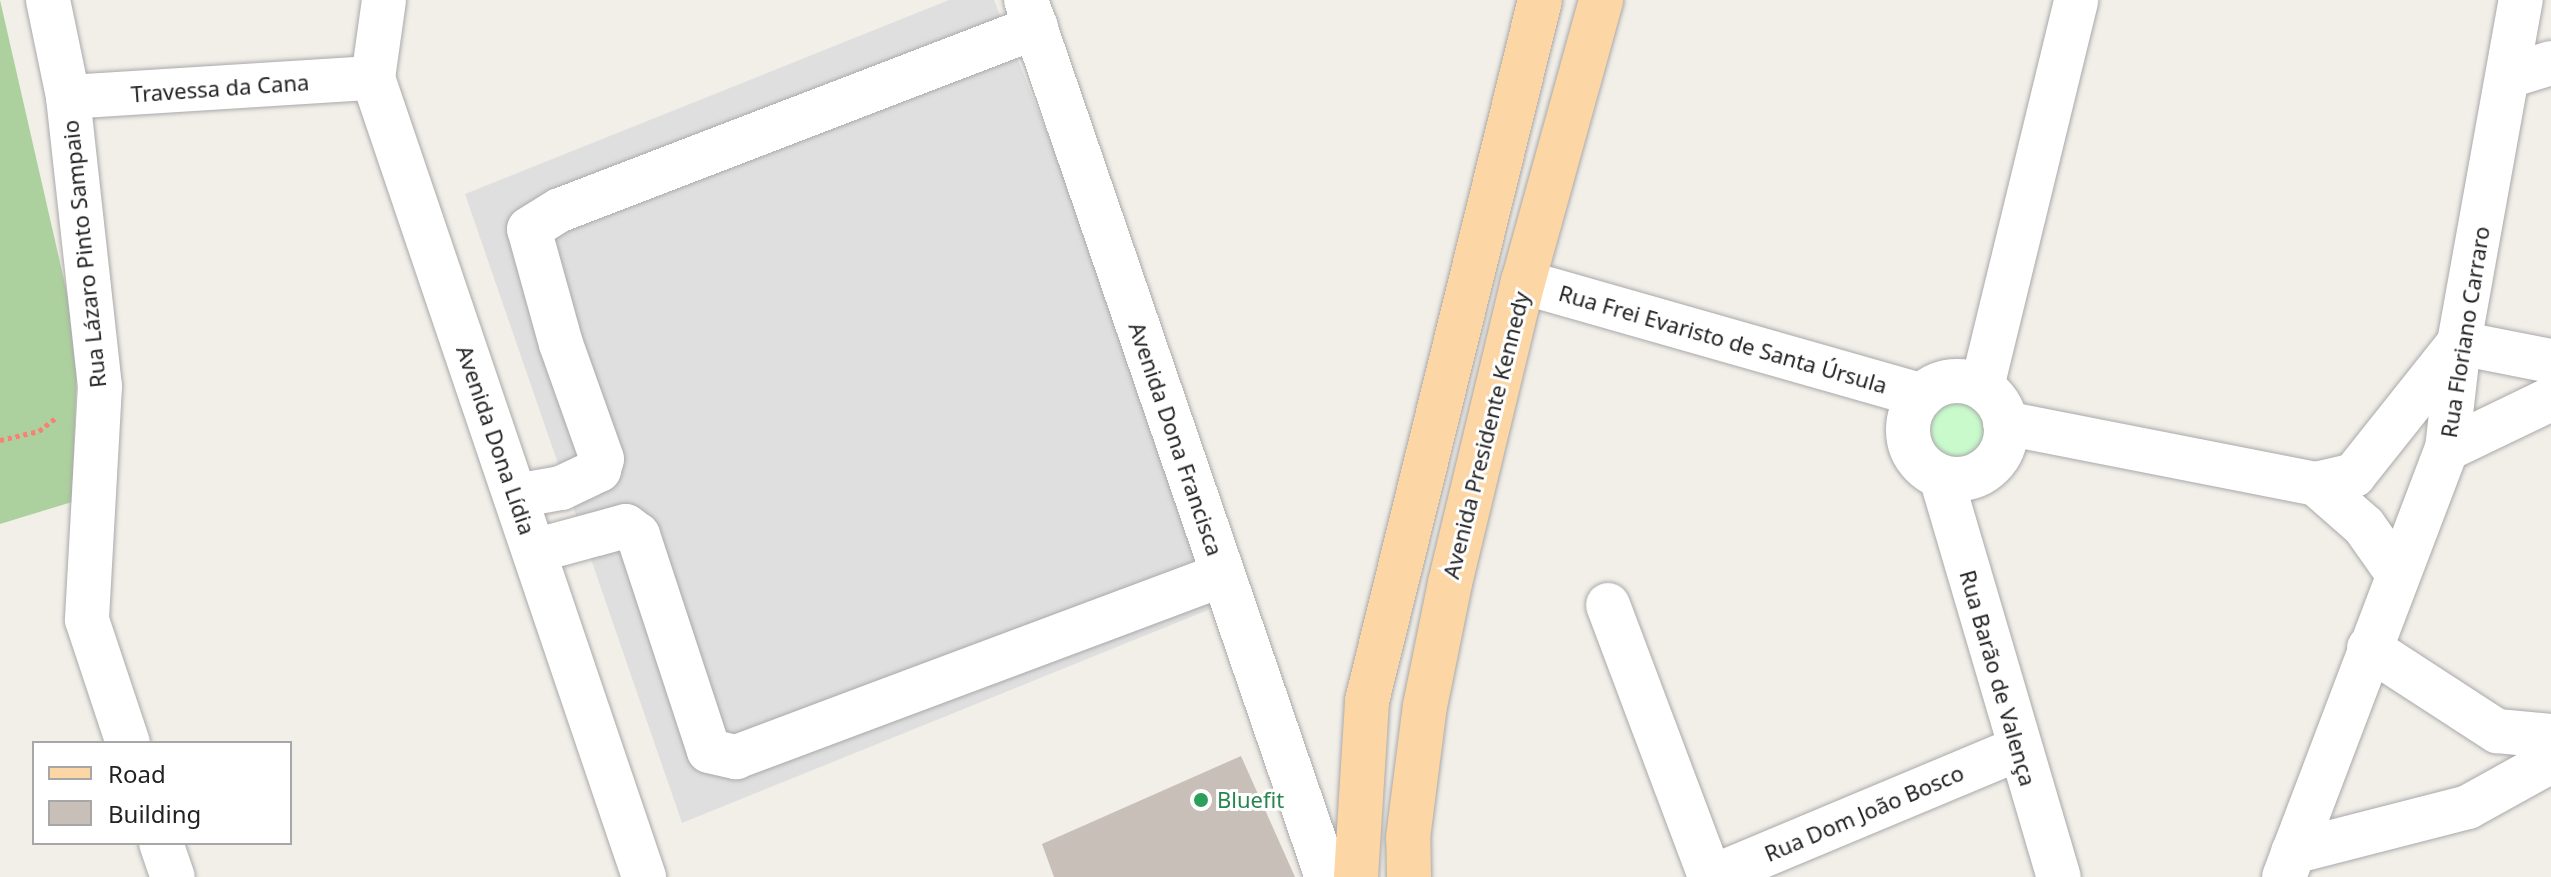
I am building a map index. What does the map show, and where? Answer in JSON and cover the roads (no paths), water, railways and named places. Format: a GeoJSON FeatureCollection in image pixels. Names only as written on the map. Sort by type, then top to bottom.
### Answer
{"type":"FeatureCollection","features":[{"type":"Feature","properties":{"kind":"main road"},"geometry":{"type":"LineString","coordinates":[[1356,877],[1367,701],[1540,0]]}},
{"type":"Feature","properties":{"kind":"main road","name":"Avenida Presidente Kennedy"},"geometry":{"type":"LineString","coordinates":[[1409,877],[1408,838],[1425,706],[1523,282],[1601,0]]}},
{"type":"Feature","properties":{"kind":"street","name":"Rua Lázaro Pinto Sampaio"},"geometry":{"type":"LineString","coordinates":[[48,0],[68,97],[100,386],[87,620],[127,741]]}},
{"type":"Feature","properties":{"kind":"street","name":"Avenida Dona Lídia"},"geometry":{"type":"LineString","coordinates":[[384,0],[373,78],[644,877]]}},
{"type":"Feature","properties":{"kind":"street"},"geometry":{"type":"LineString","coordinates":[[1982,387],[2076,0]]}},
{"type":"Feature","properties":{"kind":"street","name":"Rua Floriano Carraro"},"geometry":{"type":"LineString","coordinates":[[2288,865],[2397,573],[2447,449],[2459,343],[2521,0]]}},
{"type":"Feature","properties":{"kind":"street"},"geometry":{"type":"LineString","coordinates":[[516,496],[561,488],[599,470],[602,459],[561,344],[529,229],[560,210],[1031,13]]}},
{"type":"Feature","properties":{"kind":"street","name":"Avenida Dona Francisca"},"geometry":{"type":"LineString","coordinates":[[1031,13],[1327,877]]}},
{"type":"Feature","properties":{"kind":"street"},"geometry":{"type":"LineString","coordinates":[[2509,76],[2551,63]]}},
{"type":"Feature","properties":{"kind":"street","name":"Travessa da Cana"},"geometry":{"type":"LineString","coordinates":[[68,97],[373,78]]}},
{"type":"Feature","properties":{"kind":"street","name":"Rua Frei Evaristo de Santa Úrsula"},"geometry":{"type":"LineString","coordinates":[[1523,282],[1922,396]]}},
{"type":"Feature","properties":{"kind":"street"},"geometry":{"type":"LineString","coordinates":[[2005,423],[2316,484],[2354,475],[2459,343],[2551,361]]}},
{"type":"Feature","properties":{"kind":"street"},"geometry":{"type":"LineString","coordinates":[[1951,382],[1982,387],[1993,397],[2005,423],[2005,440],[1988,468],[1974,476],[1941,477],[1926,469],[1909,441],[1910,417],[1922,396],[1951,382]]}},
{"type":"Feature","properties":{"kind":"street"},"geometry":{"type":"LineString","coordinates":[[2447,449],[2551,399]]}},
{"type":"Feature","properties":{"kind":"street","name":"Rua Barão de Valença"},"geometry":{"type":"LineString","coordinates":[[1941,477],[2018,749],[2059,877]]}},
{"type":"Feature","properties":{"kind":"street"},"geometry":{"type":"LineString","coordinates":[[2316,484],[2364,526],[2397,573]]}},
{"type":"Feature","properties":{"kind":"street"},"geometry":{"type":"LineString","coordinates":[[534,551],[626,526],[638,535],[709,751],[736,757],[1222,575]]}},
{"type":"Feature","properties":{"kind":"street"},"geometry":{"type":"LineString","coordinates":[[1608,605],[1711,877]]}},
{"type":"Feature","properties":{"kind":"street"},"geometry":{"type":"LineString","coordinates":[[2369,648],[2497,731],[2551,736]]}},
{"type":"Feature","properties":{"kind":"street","name":"Rua Dom João Bosco"},"geometry":{"type":"LineString","coordinates":[[1711,877],[2018,749]]}},
{"type":"Feature","properties":{"kind":"street"},"geometry":{"type":"LineString","coordinates":[[2288,865],[2468,807],[2551,761]]}},
{"type":"Feature","properties":{"kind":"street"},"geometry":{"type":"LineString","coordinates":[[162,845],[173,877]]}},
{"type":"Feature","properties":{"kind":"place","name":"Bluefit"},"geometry":{"type":"Point","coordinates":[1201,800]}}]}
